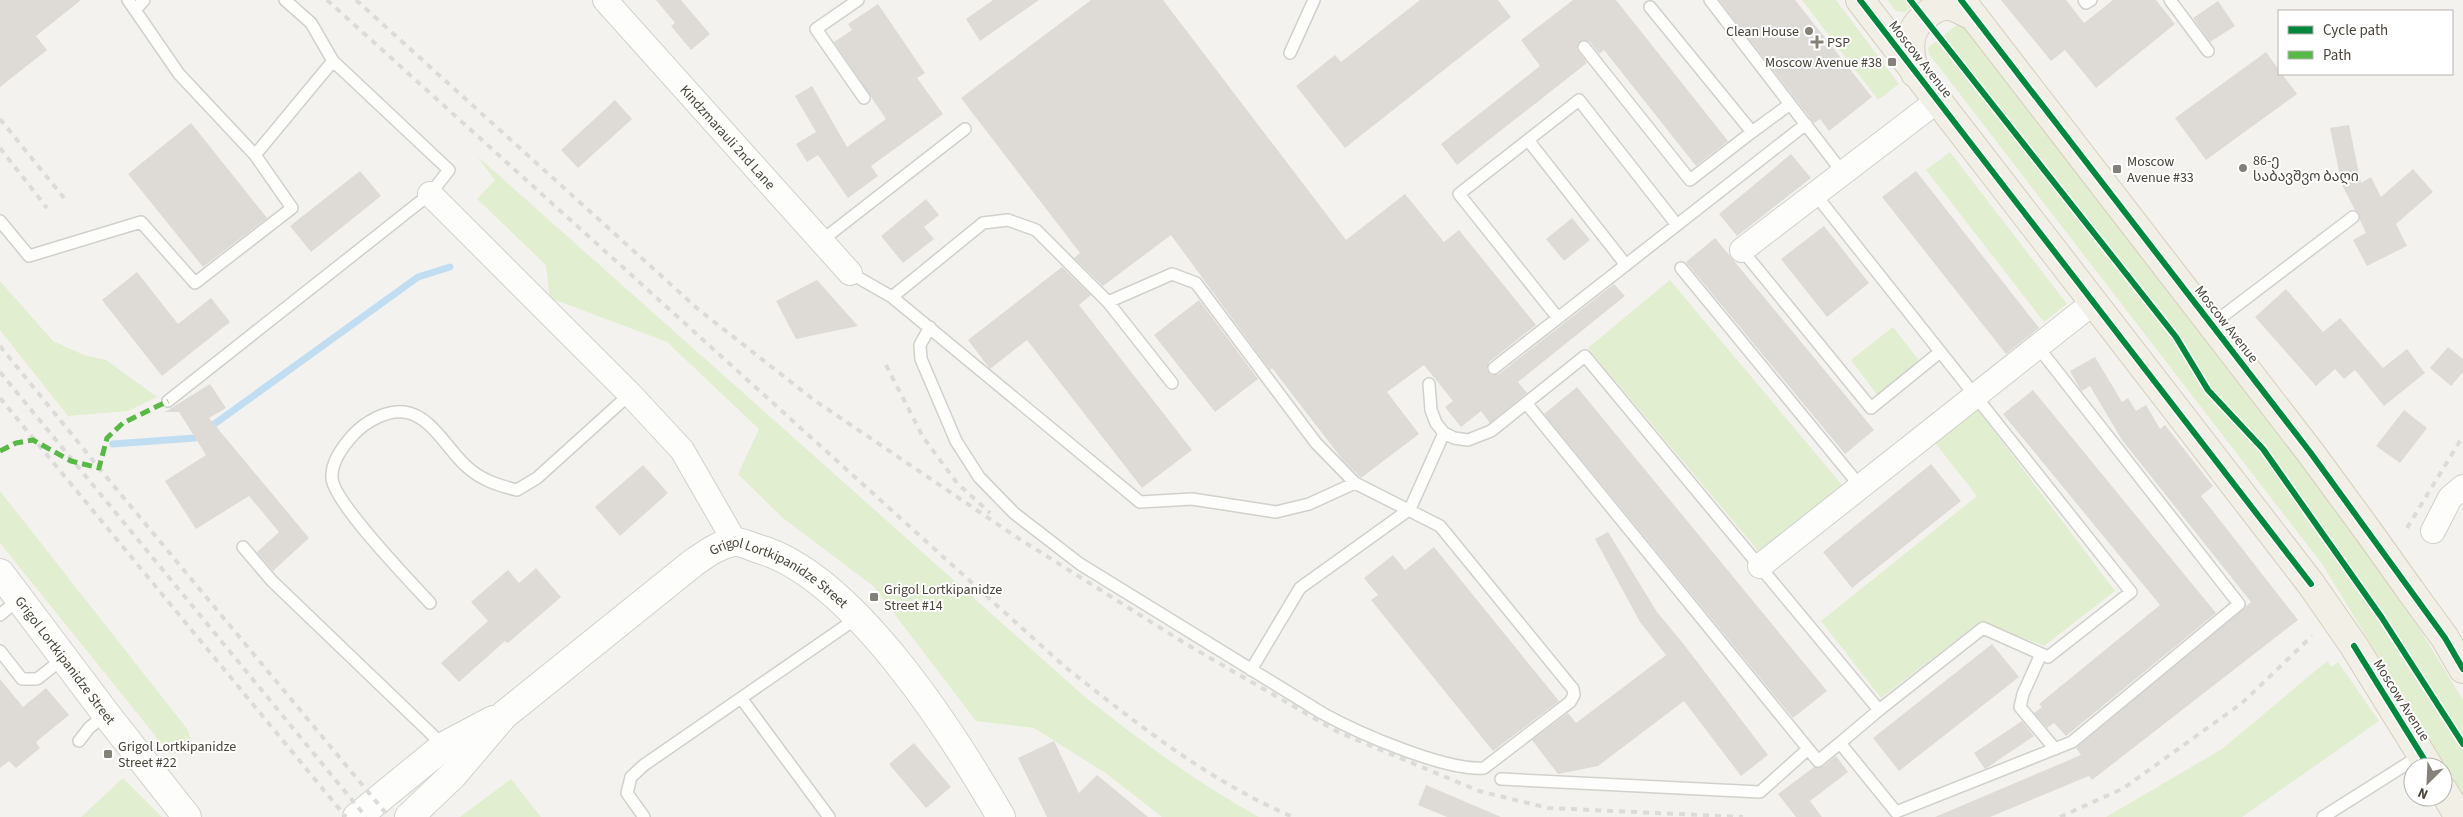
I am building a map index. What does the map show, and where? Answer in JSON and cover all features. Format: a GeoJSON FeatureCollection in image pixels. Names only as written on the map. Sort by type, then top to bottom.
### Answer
{"type":"FeatureCollection","features":[{"type":"Feature","properties":{"kind":"main road","name":"Moscow Avenue"},"geometry":{"type":"LineString","coordinates":[[1860,0],[2311,584],[2354,646],[2423,757]]}},
{"type":"Feature","properties":{"kind":"main road"},"geometry":{"type":"LineString","coordinates":[[1915,73],[1909,52],[1910,40],[1915,26],[1924,16],[1940,7],[1967,8]]}},
{"type":"Feature","properties":{"kind":"main road","name":"Moscow Avenue"},"geometry":{"type":"LineString","coordinates":[[1967,8],[2368,531],[2444,638],[2463,669]]}},
{"type":"Feature","properties":{"kind":"street","name":"Kindzmarauli 2nd Lane"},"geometry":{"type":"LineString","coordinates":[[605,0],[850,273]]}},
{"type":"Feature","properties":{"kind":"street"},"geometry":{"type":"LineString","coordinates":[[1742,250],[1937,101]]}},
{"type":"Feature","properties":{"kind":"street"},"geometry":{"type":"LineString","coordinates":[[430,194],[630,394],[682,450],[736,542]]}},
{"type":"Feature","properties":{"kind":"street"},"geometry":{"type":"LineString","coordinates":[[1760,566],[2094,302]]}},
{"type":"Feature","properties":{"kind":"street"},"geometry":{"type":"LineString","coordinates":[[2434,531],[2450,498],[2463,487]]}},
{"type":"Feature","properties":{"kind":"street","name":"Grigol Lortkipanidze Street"},"geometry":{"type":"LineString","coordinates":[[357,817],[444,746],[504,715],[694,563],[718,547],[736,542],[769,552],[791,562],[822,583],[858,616],[944,726],[1001,817]]}},
{"type":"Feature","properties":{"kind":"street","name":"Grigol Lortkipanidze Street"},"geometry":{"type":"LineString","coordinates":[[0,573],[10,607],[64,658],[187,817]]}},
{"type":"Feature","properties":{"kind":"street","name":"Grigol Lortkipanidze Street"},"geometry":{"type":"LineString","coordinates":[[410,817],[453,776],[504,715]]}},
{"type":"Feature","properties":{"kind":"lane"},"geometry":{"type":"LineString","coordinates":[[0,221],[29,256],[141,222],[195,283],[292,208],[255,156],[179,74],[128,0]]}},
{"type":"Feature","properties":{"kind":"lane"},"geometry":{"type":"LineString","coordinates":[[135,10],[144,0]]}},
{"type":"Feature","properties":{"kind":"lane"},"geometry":{"type":"LineString","coordinates":[[168,401],[430,194],[449,170],[333,61],[311,23],[285,0]]}},
{"type":"Feature","properties":{"kind":"lane"},"geometry":{"type":"LineString","coordinates":[[858,0],[816,29],[864,98]]}},
{"type":"Feature","properties":{"kind":"lane"},"geometry":{"type":"LineString","coordinates":[[1290,53],[1314,0]]}},
{"type":"Feature","properties":{"kind":"lane"},"geometry":{"type":"LineString","coordinates":[[1710,0],[1843,173]]}},
{"type":"Feature","properties":{"kind":"lane"},"geometry":{"type":"LineString","coordinates":[[2084,0],[2086,3],[2091,0]]}},
{"type":"Feature","properties":{"kind":"lane"},"geometry":{"type":"LineString","coordinates":[[2170,0],[2208,50]]}},
{"type":"Feature","properties":{"kind":"lane"},"geometry":{"type":"LineString","coordinates":[[1650,7],[1752,132]]}},
{"type":"Feature","properties":{"kind":"lane"},"geometry":{"type":"LineString","coordinates":[[1584,47],[1690,180],[1790,104]]}},
{"type":"Feature","properties":{"kind":"lane"},"geometry":{"type":"LineString","coordinates":[[255,156],[333,61]]}},
{"type":"Feature","properties":{"kind":"lane"},"geometry":{"type":"LineString","coordinates":[[1558,318],[1459,194],[1579,100],[1677,225]]}},
{"type":"Feature","properties":{"kind":"lane"},"geometry":{"type":"LineString","coordinates":[[1494,368],[1806,124]]}},
{"type":"Feature","properties":{"kind":"lane"},"geometry":{"type":"LineString","coordinates":[[821,241],[965,129]]}},
{"type":"Feature","properties":{"kind":"lane"},"geometry":{"type":"LineString","coordinates":[[1528,140],[1626,264]]}},
{"type":"Feature","properties":{"kind":"lane"},"geometry":{"type":"LineString","coordinates":[[1526,403],[1818,761],[1983,628],[2048,657],[2131,592],[1815,194]]}},
{"type":"Feature","properties":{"kind":"lane"},"geometry":{"type":"LineString","coordinates":[[2211,324],[2353,217]]}},
{"type":"Feature","properties":{"kind":"lane"},"geometry":{"type":"LineString","coordinates":[[892,297],[983,223],[1008,220],[1036,230],[1108,302],[1172,384]]}},
{"type":"Feature","properties":{"kind":"lane"},"geometry":{"type":"LineString","coordinates":[[1742,250],[1871,408],[1940,352]]}},
{"type":"Feature","properties":{"kind":"lane"},"geometry":{"type":"LineString","coordinates":[[1681,268],[1860,486]]}},
{"type":"Feature","properties":{"kind":"lane"},"geometry":{"type":"LineString","coordinates":[[850,273],[892,297],[930,327],[1140,502],[1192,499],[1276,512],[1309,504],[1355,483]]}},
{"type":"Feature","properties":{"kind":"lane"},"geometry":{"type":"LineString","coordinates":[[930,327],[924,334],[920,346],[921,360],[956,441],[979,477],[1014,513],[1080,564],[1344,725],[1442,762],[1468,769],[1484,768],[1570,702],[1574,695],[1573,689],[1440,526],[1410,509],[1355,483],[1316,443],[1196,283],[1172,274],[1108,302]]}},
{"type":"Feature","properties":{"kind":"lane"},"geometry":{"type":"LineString","coordinates":[[1840,743],[1896,812],[2072,742],[2239,604],[2038,347]]}},
{"type":"Feature","properties":{"kind":"lane"},"geometry":{"type":"LineString","coordinates":[[1428,384],[1431,410],[1436,424],[1444,433],[1454,438],[1468,440],[1491,431],[1585,356],[1879,710]]}},
{"type":"Feature","properties":{"kind":"lane"},"geometry":{"type":"LineString","coordinates":[[430,603],[343,503],[332,479],[338,453],[355,433],[378,416],[404,412],[424,420],[466,466],[489,482],[517,490],[537,478],[630,394]]}},
{"type":"Feature","properties":{"kind":"lane"},"geometry":{"type":"LineString","coordinates":[[1251,670],[1300,588],[1410,509],[1444,433]]}},
{"type":"Feature","properties":{"kind":"lane"},"geometry":{"type":"LineString","coordinates":[[243,547],[272,581],[444,746]]}},
{"type":"Feature","properties":{"kind":"lane"},"geometry":{"type":"LineString","coordinates":[[644,817],[627,793],[631,777],[644,765],[858,616]]}},
{"type":"Feature","properties":{"kind":"lane"},"geometry":{"type":"LineString","coordinates":[[0,651],[22,679],[37,679],[64,658]]}},
{"type":"Feature","properties":{"kind":"lane"},"geometry":{"type":"LineString","coordinates":[[2041,654],[2023,694],[2020,707],[2055,749]]}},
{"type":"Feature","properties":{"kind":"lane"},"geometry":{"type":"LineString","coordinates":[[741,698],[829,817]]}},
{"type":"Feature","properties":{"kind":"lane"},"geometry":{"type":"LineString","coordinates":[[79,741],[89,728],[106,714]]}},
{"type":"Feature","properties":{"kind":"lane"},"geometry":{"type":"LineString","coordinates":[[1501,779],[1760,792],[1808,750]]}},
{"type":"Feature","properties":{"kind":"lane"},"geometry":{"type":"LineString","coordinates":[[2323,817],[2403,773]]}},
{"type":"Feature","properties":{"kind":"green space"},"geometry":{"type":"Polygon","coordinates":[[[1802,0],[1836,0],[1899,84],[1878,100],[1802,0]]]}},
{"type":"Feature","properties":{"kind":"green space"},"geometry":{"type":"Polygon","coordinates":[[[1887,0],[1919,0],[1905,12],[1896,11],[1887,0]]]}},
{"type":"Feature","properties":{"kind":"green space"},"geometry":{"type":"Polygon","coordinates":[[[1959,23],[1962,24],[2238,372],[2405,605],[2463,700],[2463,794],[2453,778],[2453,757],[2440,757],[2322,564],[1929,54],[1928,48],[1959,23]]]}},
{"type":"Feature","properties":{"kind":"green space"},"geometry":{"type":"Polygon","coordinates":[[[1950,152],[2067,304],[2044,322],[1926,170],[1950,152]]]}},
{"type":"Feature","properties":{"kind":"green space"},"geometry":{"type":"Polygon","coordinates":[[[477,156],[1085,697],[1170,761],[1213,790],[1259,817],[1162,817],[1107,774],[1034,728],[976,721],[873,586],[783,518],[738,474],[759,429],[667,342],[550,298],[546,265],[477,199],[495,180],[477,156]]]}},
{"type":"Feature","properties":{"kind":"green space"},"geometry":{"type":"Polygon","coordinates":[[[1670,280],[1842,485],[1760,553],[1588,348],[1670,280]]]}},
{"type":"Feature","properties":{"kind":"green space"},"geometry":{"type":"Polygon","coordinates":[[[0,281],[53,341],[84,355],[106,360],[157,397],[128,411],[68,416],[0,330],[0,281]]]}},
{"type":"Feature","properties":{"kind":"green space"},"geometry":{"type":"Polygon","coordinates":[[[1893,327],[1921,363],[1878,396],[1851,360],[1893,327]]]}},
{"type":"Feature","properties":{"kind":"green space"},"geometry":{"type":"Polygon","coordinates":[[[1976,407],[2115,591],[2044,646],[1981,621],[1881,698],[1821,621],[1977,496],[1932,439],[1976,407]]]}},
{"type":"Feature","properties":{"kind":"green space"},"geometry":{"type":"Polygon","coordinates":[[[0,491],[188,730],[191,742],[184,752],[170,754],[0,543],[0,491]]]}},
{"type":"Feature","properties":{"kind":"green space"},"geometry":{"type":"Polygon","coordinates":[[[2327,661],[2332,667],[2338,662],[2379,721],[2242,817],[2106,817],[2222,749],[2327,661]]]}},
{"type":"Feature","properties":{"kind":"green space"},"geometry":{"type":"Polygon","coordinates":[[[123,778],[162,817],[81,817],[123,778]]]}},
{"type":"Feature","properties":{"kind":"green space"},"geometry":{"type":"Polygon","coordinates":[[[511,779],[541,817],[460,817],[511,779]]]}},
{"type":"Feature","properties":{"kind":"building"},"geometry":{"type":"Polygon","coordinates":[[[0,0],[81,0],[36,36],[47,50],[0,87],[0,0]]]}},
{"type":"Feature","properties":{"kind":"building"},"geometry":{"type":"Polygon","coordinates":[[[656,0],[681,0],[710,34],[691,50],[671,26],[675,23],[656,0]]]}},
{"type":"Feature","properties":{"kind":"building"},"geometry":{"type":"Polygon","coordinates":[[[993,0],[1039,0],[980,41],[966,19],[993,0]]]}},
{"type":"Feature","properties":{"kind":"building"},"geometry":{"type":"Polygon","coordinates":[[[1091,0],[1163,0],[1346,240],[1405,194],[1444,242],[1459,230],[1536,325],[1489,362],[1487,370],[1491,375],[1499,374],[1614,284],[1625,296],[1518,382],[1527,393],[1490,423],[1481,411],[1461,427],[1445,407],[1453,401],[1424,365],[1387,392],[1419,434],[1361,478],[1342,459],[1272,368],[1270,370],[1171,235],[1103,286],[1074,258],[1080,253],[961,98],[1091,0]]]}},
{"type":"Feature","properties":{"kind":"building"},"geometry":{"type":"Polygon","coordinates":[[[1420,0],[1498,0],[1511,17],[1345,148],[1296,86],[1335,55],[1341,62],[1420,0]]]}},
{"type":"Feature","properties":{"kind":"building"},"geometry":{"type":"Polygon","coordinates":[[[1573,0],[1616,0],[1728,141],[1696,166],[1604,50],[1599,54],[1590,42],[1583,40],[1577,44],[1577,49],[1587,63],[1457,165],[1441,144],[1540,66],[1521,40],[1573,0]]]}},
{"type":"Feature","properties":{"kind":"building"},"geometry":{"type":"Polygon","coordinates":[[[1719,0],[1795,0],[1872,97],[1829,131],[1820,119],[1814,123],[1719,0]]]}},
{"type":"Feature","properties":{"kind":"building"},"geometry":{"type":"Polygon","coordinates":[[[2001,0],[2066,0],[2084,23],[2113,0],[2156,0],[2175,24],[2096,88],[2065,50],[2051,61],[2001,0]]]}},
{"type":"Feature","properties":{"kind":"building"},"geometry":{"type":"Polygon","coordinates":[[[2218,1],[2235,26],[2210,42],[2193,18],[2218,1]]]}},
{"type":"Feature","properties":{"kind":"building"},"geometry":{"type":"Polygon","coordinates":[[[878,4],[925,73],[917,78],[943,114],[871,166],[878,176],[848,198],[818,155],[807,162],[796,144],[816,132],[795,96],[812,86],[847,147],[886,119],[834,42],[852,30],[848,24],[878,4]]]}},
{"type":"Feature","properties":{"kind":"building"},"geometry":{"type":"Polygon","coordinates":[[[2266,52],[2278,69],[2278,75],[2283,75],[2297,94],[2206,160],[2175,118],[2266,52]]]}},
{"type":"Feature","properties":{"kind":"building"},"geometry":{"type":"Polygon","coordinates":[[[615,100],[632,119],[578,168],[561,150],[615,100]]]}},
{"type":"Feature","properties":{"kind":"building"},"geometry":{"type":"Polygon","coordinates":[[[191,123],[267,218],[203,267],[128,174],[191,123]]]}},
{"type":"Feature","properties":{"kind":"building"},"geometry":{"type":"Polygon","coordinates":[[[2349,125],[2361,183],[2371,177],[2381,197],[2413,169],[2433,192],[2396,224],[2407,246],[2367,266],[2353,240],[2366,233],[2359,213],[2355,210],[2342,185],[2330,128],[2349,125]]]}},
{"type":"Feature","properties":{"kind":"building"},"geometry":{"type":"Polygon","coordinates":[[[1791,154],[1811,178],[1737,236],[1719,214],[1791,154]]]}},
{"type":"Feature","properties":{"kind":"building"},"geometry":{"type":"Polygon","coordinates":[[[360,171],[381,196],[311,252],[290,226],[360,171]]]}},
{"type":"Feature","properties":{"kind":"building"},"geometry":{"type":"Polygon","coordinates":[[[1916,171],[2039,328],[2006,354],[1882,197],[1916,171]]]}},
{"type":"Feature","properties":{"kind":"building"},"geometry":{"type":"Polygon","coordinates":[[[926,199],[939,215],[924,227],[934,239],[903,263],[881,236],[926,199]]]}},
{"type":"Feature","properties":{"kind":"building"},"geometry":{"type":"Polygon","coordinates":[[[1572,218],[1590,240],[1564,261],[1546,239],[1572,218]]]}},
{"type":"Feature","properties":{"kind":"building"},"geometry":{"type":"Polygon","coordinates":[[[1824,226],[1869,283],[1827,317],[1781,259],[1824,226]]]}},
{"type":"Feature","properties":{"kind":"building"},"geometry":{"type":"Polygon","coordinates":[[[1715,238],[1874,430],[1845,454],[1686,262],[1715,238]]]}},
{"type":"Feature","properties":{"kind":"building"},"geometry":{"type":"Polygon","coordinates":[[[1062,267],[1091,295],[1079,305],[1192,450],[1142,488],[1027,340],[990,369],[968,340],[1062,267]]]}},
{"type":"Feature","properties":{"kind":"building"},"geometry":{"type":"Polygon","coordinates":[[[137,272],[178,324],[211,298],[230,322],[162,376],[102,300],[137,272]]]}},
{"type":"Feature","properties":{"kind":"building"},"geometry":{"type":"Polygon","coordinates":[[[817,280],[858,326],[796,339],[776,301],[817,280]]]}},
{"type":"Feature","properties":{"kind":"building"},"geometry":{"type":"Polygon","coordinates":[[[2286,289],[2323,332],[2340,318],[2383,368],[2407,349],[2425,373],[2384,406],[2355,370],[2344,379],[2335,369],[2316,386],[2255,317],[2286,289]]]}},
{"type":"Feature","properties":{"kind":"building"},"geometry":{"type":"Polygon","coordinates":[[[1199,300],[1258,379],[1215,412],[1154,335],[1199,300]]]}},
{"type":"Feature","properties":{"kind":"building"},"geometry":{"type":"Polygon","coordinates":[[[2448,347],[2463,359],[2463,372],[2451,386],[2430,368],[2448,347]]]}},
{"type":"Feature","properties":{"kind":"building"},"geometry":{"type":"Polygon","coordinates":[[[2095,357],[2122,402],[2128,398],[2136,411],[2146,405],[2160,429],[2165,425],[2213,486],[2201,496],[2298,620],[2092,780],[2089,776],[1990,817],[1935,817],[2081,755],[2076,748],[2251,602],[2122,440],[2090,386],[2082,391],[2080,389],[2070,371],[2095,357]]]}},
{"type":"Feature","properties":{"kind":"building"},"geometry":{"type":"Polygon","coordinates":[[[210,384],[226,408],[209,418],[309,538],[273,571],[257,552],[279,532],[249,496],[196,529],[165,481],[206,455],[179,412],[165,412],[210,384]]]}},
{"type":"Feature","properties":{"kind":"building"},"geometry":{"type":"Polygon","coordinates":[[[1577,387],[1827,691],[1793,718],[1544,414],[1577,387]]]}},
{"type":"Feature","properties":{"kind":"building"},"geometry":{"type":"Polygon","coordinates":[[[2033,390],[2216,613],[2066,736],[2054,723],[2047,728],[2034,713],[2042,707],[2039,704],[2160,605],[2003,414],[2033,390]]]}},
{"type":"Feature","properties":{"kind":"building"},"geometry":{"type":"Polygon","coordinates":[[[2404,410],[2427,428],[2400,463],[2376,446],[2404,410]]]}},
{"type":"Feature","properties":{"kind":"building"},"geometry":{"type":"Polygon","coordinates":[[[1931,464],[1961,501],[1852,588],[1823,552],[1931,464]]]}},
{"type":"Feature","properties":{"kind":"building"},"geometry":{"type":"Polygon","coordinates":[[[643,465],[668,493],[620,536],[595,507],[643,465]]]}},
{"type":"Feature","properties":{"kind":"building"},"geometry":{"type":"Polygon","coordinates":[[[1608,532],[1657,612],[1768,755],[1741,776],[1684,701],[1598,766],[1558,774],[1532,740],[1568,713],[1576,723],[1666,655],[1640,622],[1595,539],[1608,532]]]}},
{"type":"Feature","properties":{"kind":"building"},"geometry":{"type":"Polygon","coordinates":[[[1434,547],[1559,701],[1493,751],[1371,600],[1378,595],[1364,578],[1393,555],[1405,570],[1434,547]]]}},
{"type":"Feature","properties":{"kind":"building"},"geometry":{"type":"Polygon","coordinates":[[[536,568],[561,597],[508,643],[505,641],[459,682],[441,663],[488,621],[471,602],[508,570],[519,583],[536,568]]]}},
{"type":"Feature","properties":{"kind":"building"},"geometry":{"type":"Polygon","coordinates":[[[1992,644],[2019,677],[1899,771],[1873,738],[1992,644]]]}},
{"type":"Feature","properties":{"kind":"building"},"geometry":{"type":"Polygon","coordinates":[[[0,679],[23,707],[46,688],[69,715],[36,742],[40,748],[16,768],[9,761],[0,768],[0,679]]]}},
{"type":"Feature","properties":{"kind":"building"},"geometry":{"type":"Polygon","coordinates":[[[2022,721],[2034,736],[1985,769],[1974,753],[2022,721]]]}},
{"type":"Feature","properties":{"kind":"building"},"geometry":{"type":"Polygon","coordinates":[[[1054,741],[1079,793],[1097,775],[1148,817],[1047,817],[1018,758],[1054,741]]]}},
{"type":"Feature","properties":{"kind":"building"},"geometry":{"type":"Polygon","coordinates":[[[914,743],[951,787],[926,808],[889,764],[914,743]]]}},
{"type":"Feature","properties":{"kind":"building"},"geometry":{"type":"Polygon","coordinates":[[[1836,756],[1848,772],[1810,801],[1822,817],[1796,817],[1778,794],[1814,767],[1822,767],[1836,756]]]}},
{"type":"Feature","properties":{"kind":"building"},"geometry":{"type":"Polygon","coordinates":[[[1426,785],[1501,817],[1447,817],[1418,805],[1426,785]]]}},
{"type":"Feature","properties":{"kind":"waterway"},"geometry":{"type":"LineString","coordinates":[[113,444],[195,438],[418,277],[450,267]]}},
{"type":"Feature","properties":{"kind":"railway"},"geometry":{"type":"LineString","coordinates":[[327,0],[1064,666],[1118,709],[1202,768],[1262,803],[1293,817]]}},
{"type":"Feature","properties":{"kind":"railway"},"geometry":{"type":"LineString","coordinates":[[356,0],[699,310],[814,400],[1018,538],[1186,644],[1338,732],[1479,791],[1548,808],[1743,817]]}},
{"type":"Feature","properties":{"kind":"railway"},"geometry":{"type":"LineString","coordinates":[[0,119],[64,198]]}},
{"type":"Feature","properties":{"kind":"railway"},"geometry":{"type":"LineString","coordinates":[[0,148],[47,208]]}},
{"type":"Feature","properties":{"kind":"railway"},"geometry":{"type":"LineString","coordinates":[[0,346],[389,817]]}},
{"type":"Feature","properties":{"kind":"railway"},"geometry":{"type":"LineString","coordinates":[[886,365],[923,437],[957,483],[990,513]]}},
{"type":"Feature","properties":{"kind":"railway"},"geometry":{"type":"LineString","coordinates":[[0,372],[366,817]]}},
{"type":"Feature","properties":{"kind":"railway"},"geometry":{"type":"LineString","coordinates":[[0,398],[346,817]]}},
{"type":"Feature","properties":{"kind":"railway"},"geometry":{"type":"LineString","coordinates":[[2407,528],[2463,436]]}},
{"type":"Feature","properties":{"kind":"railway"},"geometry":{"type":"LineString","coordinates":[[2060,817],[2124,788],[2242,703],[2312,636]]}},
{"type":"Feature","properties":{"kind":"marked path"},"geometry":{"type":"LineString","coordinates":[[0,451],[16,443],[33,440],[71,461],[99,468],[107,438],[123,423],[168,401]]}},
{"type":"Feature","properties":{"kind":"cycle path"},"geometry":{"type":"LineString","coordinates":[[1860,0],[2311,584]]}},
{"type":"Feature","properties":{"kind":"cycle path"},"geometry":{"type":"LineString","coordinates":[[1910,0],[2176,337],[2208,390],[2263,449],[2382,618],[2463,744]]}},
{"type":"Feature","properties":{"kind":"cycle path"},"geometry":{"type":"LineString","coordinates":[[1961,0],[2310,452],[2445,638],[2463,669]]}},
{"type":"Feature","properties":{"kind":"cycle path"},"geometry":{"type":"LineString","coordinates":[[2354,646],[2423,757]]}},
{"type":"Feature","properties":{"kind":"place","name":"Clean House"},"geometry":{"type":"Point","coordinates":[1809,31]}},
{"type":"Feature","properties":{"kind":"place","name":"PSP"},"geometry":{"type":"Point","coordinates":[1817,42]}},
{"type":"Feature","properties":{"kind":"place","name":"Moscow Avenue #38"},"geometry":{"type":"Point","coordinates":[1892,62]}},
{"type":"Feature","properties":{"kind":"place","name":"86-ე საბავშვო ბაღი"},"geometry":{"type":"Point","coordinates":[2243,168]}},
{"type":"Feature","properties":{"kind":"place","name":"Moscow Avenue #33"},"geometry":{"type":"Point","coordinates":[2117,169]}},
{"type":"Feature","properties":{"kind":"place","name":"Grigol Lortkipanidze Street #14"},"geometry":{"type":"Point","coordinates":[874,597]}},
{"type":"Feature","properties":{"kind":"place","name":"Grigol Lortkipanidze Street #22"},"geometry":{"type":"Point","coordinates":[108,754]}}]}
